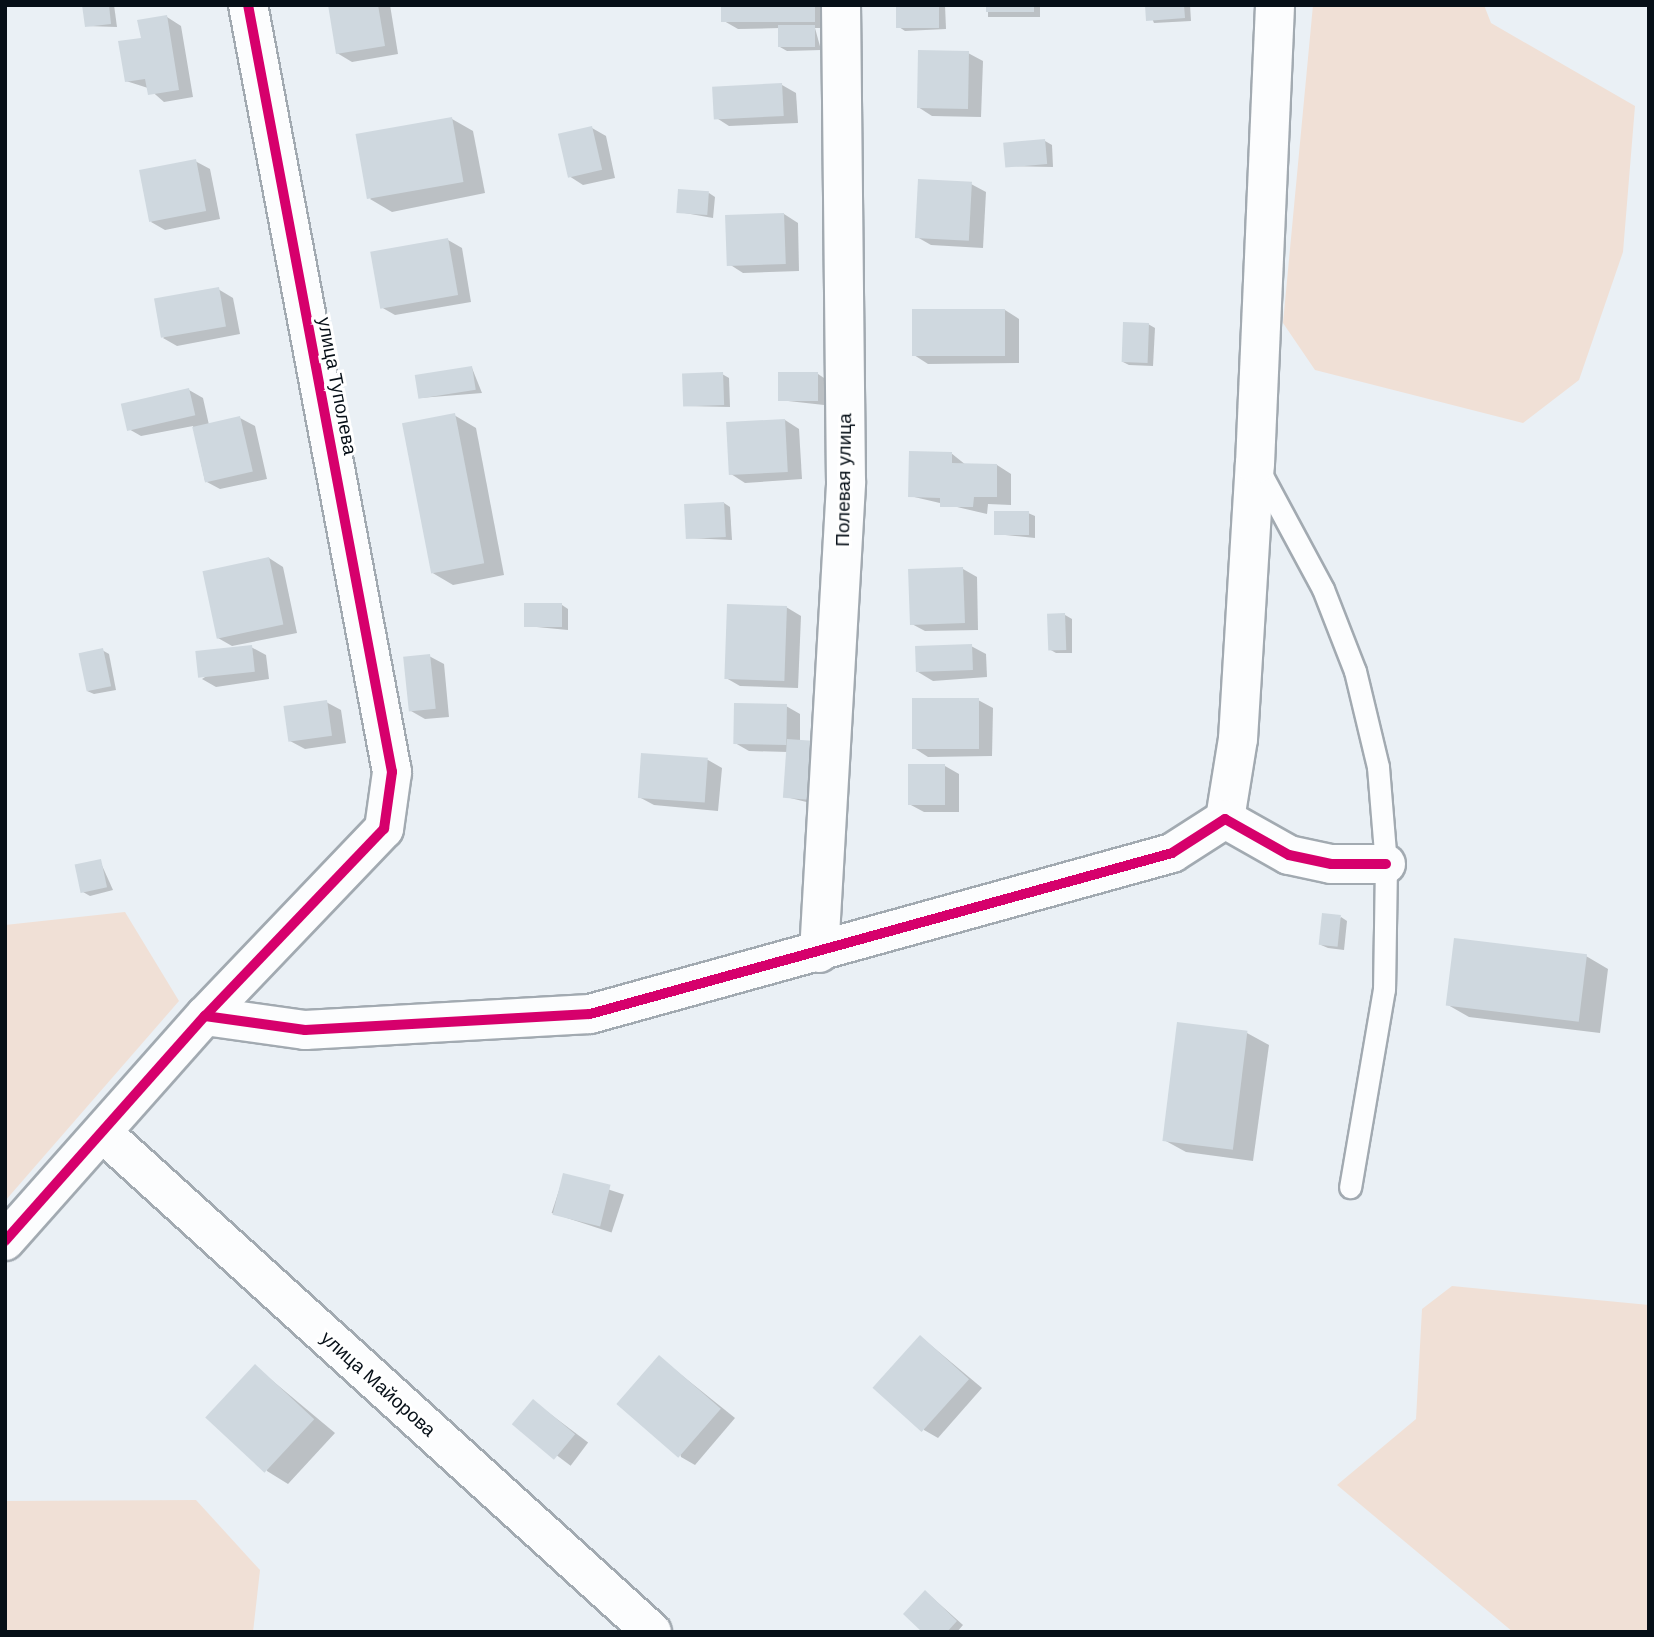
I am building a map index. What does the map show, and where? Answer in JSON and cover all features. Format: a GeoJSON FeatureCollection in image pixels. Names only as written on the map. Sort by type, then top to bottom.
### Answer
{"type":"FeatureCollection","features":[{"type":"Feature","properties":{"kind":"street","name":"улица Туполева"},"geometry":{"type":"LineString","coordinates":[[5,1241],[105,1135],[205,1016],[384,829],[392,772],[248,5]]}},
{"type":"Feature","properties":{"kind":"street","name":"Полевая улица"},"geometry":{"type":"LineString","coordinates":[[819,953],[846,482],[841,5]]}},
{"type":"Feature","properties":{"kind":"street"},"geometry":{"type":"LineString","coordinates":[[205,1016],[305,1030],[590,1014],[819,953],[1172,853],[1225,819],[1238,739],[1255,464],[1275,5]]}},
{"type":"Feature","properties":{"kind":"street"},"geometry":{"type":"LineString","coordinates":[[1225,819],[1289,855],[1331,864],[1386,864]]}},
{"type":"Feature","properties":{"kind":"street","name":"улица Майорова"},"geometry":{"type":"LineString","coordinates":[[105,1135],[652,1632]]}},
{"type":"Feature","properties":{"kind":"lane"},"geometry":{"type":"LineString","coordinates":[[1255,464],[1324,589],[1355,671],[1378,767],[1386,864],[1384,989],[1350,1187]]}},
{"type":"Feature","properties":{"kind":"shaded area"},"geometry":{"type":"Polygon","coordinates":[[[1313,5],[1484,5],[1491,23],[1635,106],[1623,252],[1579,380],[1523,423],[1315,370],[1283,323],[1313,5]]]}},
{"type":"Feature","properties":{"kind":"shaded area"},"geometry":{"type":"Polygon","coordinates":[[[125,912],[179,1001],[5,1201],[5,925],[125,912]]]}},
{"type":"Feature","properties":{"kind":"shaded area"},"geometry":{"type":"Polygon","coordinates":[[[1452,1286],[1649,1305],[1649,1632],[1513,1632],[1337,1485],[1416,1419],[1422,1309],[1452,1286]]]}},
{"type":"Feature","properties":{"kind":"shaded area"},"geometry":{"type":"Polygon","coordinates":[[[196,1500],[260,1570],[253,1632],[5,1632],[5,1501],[196,1500]]]}},
{"type":"Feature","properties":{"kind":"building"},"geometry":{"type":"Polygon","coordinates":[[[82,5],[109,5],[111,24],[85,27],[82,5]]]}},
{"type":"Feature","properties":{"kind":"building"},"geometry":{"type":"Polygon","coordinates":[[[328,5],[378,5],[385,46],[336,54],[328,5]]]}},
{"type":"Feature","properties":{"kind":"building"},"geometry":{"type":"Polygon","coordinates":[[[721,5],[815,5],[815,22],[721,22],[721,5]]]}},
{"type":"Feature","properties":{"kind":"building"},"geometry":{"type":"Polygon","coordinates":[[[896,5],[939,5],[939,28],[896,28],[896,5]]]}},
{"type":"Feature","properties":{"kind":"building"},"geometry":{"type":"Polygon","coordinates":[[[986,5],[1034,5],[1034,12],[986,12],[986,5]]]}},
{"type":"Feature","properties":{"kind":"building"},"geometry":{"type":"Polygon","coordinates":[[[1145,5],[1184,5],[1185,18],[1146,21],[1145,5]]]}},
{"type":"Feature","properties":{"kind":"building"},"geometry":{"type":"Polygon","coordinates":[[[167,15],[179,90],[148,95],[145,79],[125,82],[118,41],[141,38],[137,20],[167,15]]]}},
{"type":"Feature","properties":{"kind":"building"},"geometry":{"type":"Polygon","coordinates":[[[778,25],[815,25],[815,47],[778,47],[778,25]]]}},
{"type":"Feature","properties":{"kind":"building"},"geometry":{"type":"Polygon","coordinates":[[[918,50],[969,51],[968,109],[917,108],[918,50]]]}},
{"type":"Feature","properties":{"kind":"building"},"geometry":{"type":"Polygon","coordinates":[[[782,83],[784,116],[714,120],[712,87],[782,83]]]}},
{"type":"Feature","properties":{"kind":"building"},"geometry":{"type":"Polygon","coordinates":[[[452,117],[463,182],[367,199],[355,134],[452,117]]]}},
{"type":"Feature","properties":{"kind":"building"},"geometry":{"type":"Polygon","coordinates":[[[592,126],[602,170],[568,178],[558,134],[592,126]]]}},
{"type":"Feature","properties":{"kind":"building"},"geometry":{"type":"Polygon","coordinates":[[[1045,139],[1047,164],[1005,168],[1003,143],[1045,139]]]}},
{"type":"Feature","properties":{"kind":"building"},"geometry":{"type":"Polygon","coordinates":[[[196,159],[206,211],[149,222],[139,170],[196,159]]]}},
{"type":"Feature","properties":{"kind":"building"},"geometry":{"type":"Polygon","coordinates":[[[918,179],[972,182],[969,241],[915,238],[918,179]]]}},
{"type":"Feature","properties":{"kind":"building"},"geometry":{"type":"Polygon","coordinates":[[[678,189],[709,191],[707,215],[676,213],[678,189]]]}},
{"type":"Feature","properties":{"kind":"building"},"geometry":{"type":"Polygon","coordinates":[[[784,213],[786,264],[727,266],[725,215],[784,213]]]}},
{"type":"Feature","properties":{"kind":"building"},"geometry":{"type":"Polygon","coordinates":[[[448,238],[458,295],[380,309],[370,252],[448,238]]]}},
{"type":"Feature","properties":{"kind":"building"},"geometry":{"type":"Polygon","coordinates":[[[219,287],[226,326],[161,338],[154,298],[219,287]]]}},
{"type":"Feature","properties":{"kind":"building"},"geometry":{"type":"Polygon","coordinates":[[[912,309],[1005,309],[1005,356],[912,356],[912,309]]]}},
{"type":"Feature","properties":{"kind":"building"},"geometry":{"type":"Polygon","coordinates":[[[1123,322],[1149,323],[1148,363],[1122,362],[1123,322]]]}},
{"type":"Feature","properties":{"kind":"building"},"geometry":{"type":"Polygon","coordinates":[[[472,366],[476,390],[418,399],[415,375],[472,366]]]}},
{"type":"Feature","properties":{"kind":"building"},"geometry":{"type":"Polygon","coordinates":[[[723,372],[724,405],[683,406],[682,373],[723,372]]]}},
{"type":"Feature","properties":{"kind":"building"},"geometry":{"type":"Polygon","coordinates":[[[778,372],[818,372],[818,401],[778,401],[778,372]]]}},
{"type":"Feature","properties":{"kind":"building"},"geometry":{"type":"Polygon","coordinates":[[[189,388],[195,415],[127,431],[121,404],[189,388]]]}},
{"type":"Feature","properties":{"kind":"building"},"geometry":{"type":"Polygon","coordinates":[[[455,413],[484,563],[431,573],[402,423],[455,413]]]}},
{"type":"Feature","properties":{"kind":"building"},"geometry":{"type":"Polygon","coordinates":[[[240,416],[253,472],[205,483],[192,427],[240,416]]]}},
{"type":"Feature","properties":{"kind":"building"},"geometry":{"type":"Polygon","coordinates":[[[785,419],[788,472],[729,475],[726,422],[785,419]]]}},
{"type":"Feature","properties":{"kind":"building"},"geometry":{"type":"Polygon","coordinates":[[[909,451],[952,452],[952,463],[997,464],[997,497],[974,497],[973,507],[940,507],[940,498],[908,497],[909,451]]]}},
{"type":"Feature","properties":{"kind":"building"},"geometry":{"type":"Polygon","coordinates":[[[724,502],[726,537],[686,539],[684,504],[724,502]]]}},
{"type":"Feature","properties":{"kind":"building"},"geometry":{"type":"Polygon","coordinates":[[[994,511],[1029,511],[1029,535],[994,535],[994,511]]]}},
{"type":"Feature","properties":{"kind":"building"},"geometry":{"type":"Polygon","coordinates":[[[269,557],[283,624],[217,639],[202,571],[269,557]]]}},
{"type":"Feature","properties":{"kind":"building"},"geometry":{"type":"Polygon","coordinates":[[[963,567],[965,623],[910,625],[908,569],[963,567]]]}},
{"type":"Feature","properties":{"kind":"building"},"geometry":{"type":"Polygon","coordinates":[[[524,603],[562,603],[562,627],[524,627],[524,603]]]}},
{"type":"Feature","properties":{"kind":"building"},"geometry":{"type":"Polygon","coordinates":[[[727,604],[787,606],[784,681],[724,679],[727,604]]]}},
{"type":"Feature","properties":{"kind":"building"},"geometry":{"type":"Polygon","coordinates":[[[1065,613],[1066,650],[1048,651],[1047,614],[1065,613]]]}},
{"type":"Feature","properties":{"kind":"building"},"geometry":{"type":"Polygon","coordinates":[[[972,644],[973,670],[916,672],[915,646],[972,644]]]}},
{"type":"Feature","properties":{"kind":"building"},"geometry":{"type":"Polygon","coordinates":[[[252,645],[255,672],[198,678],[195,651],[252,645]]]}},
{"type":"Feature","properties":{"kind":"building"},"geometry":{"type":"Polygon","coordinates":[[[103,648],[111,686],[87,691],[79,653],[103,648]]]}},
{"type":"Feature","properties":{"kind":"building"},"geometry":{"type":"Polygon","coordinates":[[[430,654],[436,709],[409,712],[403,657],[430,654]]]}},
{"type":"Feature","properties":{"kind":"building"},"geometry":{"type":"Polygon","coordinates":[[[912,698],[979,698],[979,749],[912,749],[912,698]]]}},
{"type":"Feature","properties":{"kind":"building"},"geometry":{"type":"Polygon","coordinates":[[[327,700],[332,736],[288,742],[283,706],[327,700]]]}},
{"type":"Feature","properties":{"kind":"building"},"geometry":{"type":"Polygon","coordinates":[[[734,703],[787,704],[786,745],[733,744],[734,703]]]}},
{"type":"Feature","properties":{"kind":"building"},"geometry":{"type":"Polygon","coordinates":[[[787,739],[816,741],[812,800],[783,798],[787,739]]]}},
{"type":"Feature","properties":{"kind":"building"},"geometry":{"type":"Polygon","coordinates":[[[641,753],[708,758],[705,803],[638,798],[641,753]]]}},
{"type":"Feature","properties":{"kind":"building"},"geometry":{"type":"Polygon","coordinates":[[[908,764],[945,764],[945,805],[908,805],[908,764]]]}},
{"type":"Feature","properties":{"kind":"building"},"geometry":{"type":"Polygon","coordinates":[[[101,859],[107,887],[81,893],[75,865],[101,859]]]}},
{"type":"Feature","properties":{"kind":"building"},"geometry":{"type":"Polygon","coordinates":[[[1322,913],[1341,915],[1338,947],[1319,945],[1322,913]]]}},
{"type":"Feature","properties":{"kind":"building"},"geometry":{"type":"Polygon","coordinates":[[[1454,938],[1587,954],[1579,1022],[1446,1005],[1454,938]]]}},
{"type":"Feature","properties":{"kind":"building"},"geometry":{"type":"Polygon","coordinates":[[[1177,1022],[1247,1031],[1233,1150],[1162,1141],[1177,1022]]]}},
{"type":"Feature","properties":{"kind":"building"},"geometry":{"type":"Polygon","coordinates":[[[563,1173],[611,1185],[600,1227],[553,1215],[563,1173]]]}},
{"type":"Feature","properties":{"kind":"building"},"geometry":{"type":"Polygon","coordinates":[[[920,1335],[969,1379],[922,1432],[872,1388],[920,1335]]]}},
{"type":"Feature","properties":{"kind":"building"},"geometry":{"type":"Polygon","coordinates":[[[659,1355],[721,1409],[678,1458],[616,1404],[659,1355]]]}},
{"type":"Feature","properties":{"kind":"building"},"geometry":{"type":"Polygon","coordinates":[[[255,1364],[314,1419],[264,1473],[205,1417],[255,1364]]]}},
{"type":"Feature","properties":{"kind":"building"},"geometry":{"type":"Polygon","coordinates":[[[533,1399],[575,1434],[554,1460],[512,1424],[533,1399]]]}},
{"type":"Feature","properties":{"kind":"building"},"geometry":{"type":"Polygon","coordinates":[[[925,1590],[957,1621],[947,1632],[922,1632],[903,1614],[925,1590]]]}},
{"type":"Feature","properties":{"kind":"cycle path"},"geometry":{"type":"LineString","coordinates":[[5,1241],[205,1016],[384,829],[392,772],[248,5]]}},
{"type":"Feature","properties":{"kind":"cycle path"},"geometry":{"type":"LineString","coordinates":[[205,1016],[305,1030],[590,1014],[1172,853],[1225,819],[1289,855],[1331,864],[1386,864]]}}]}
